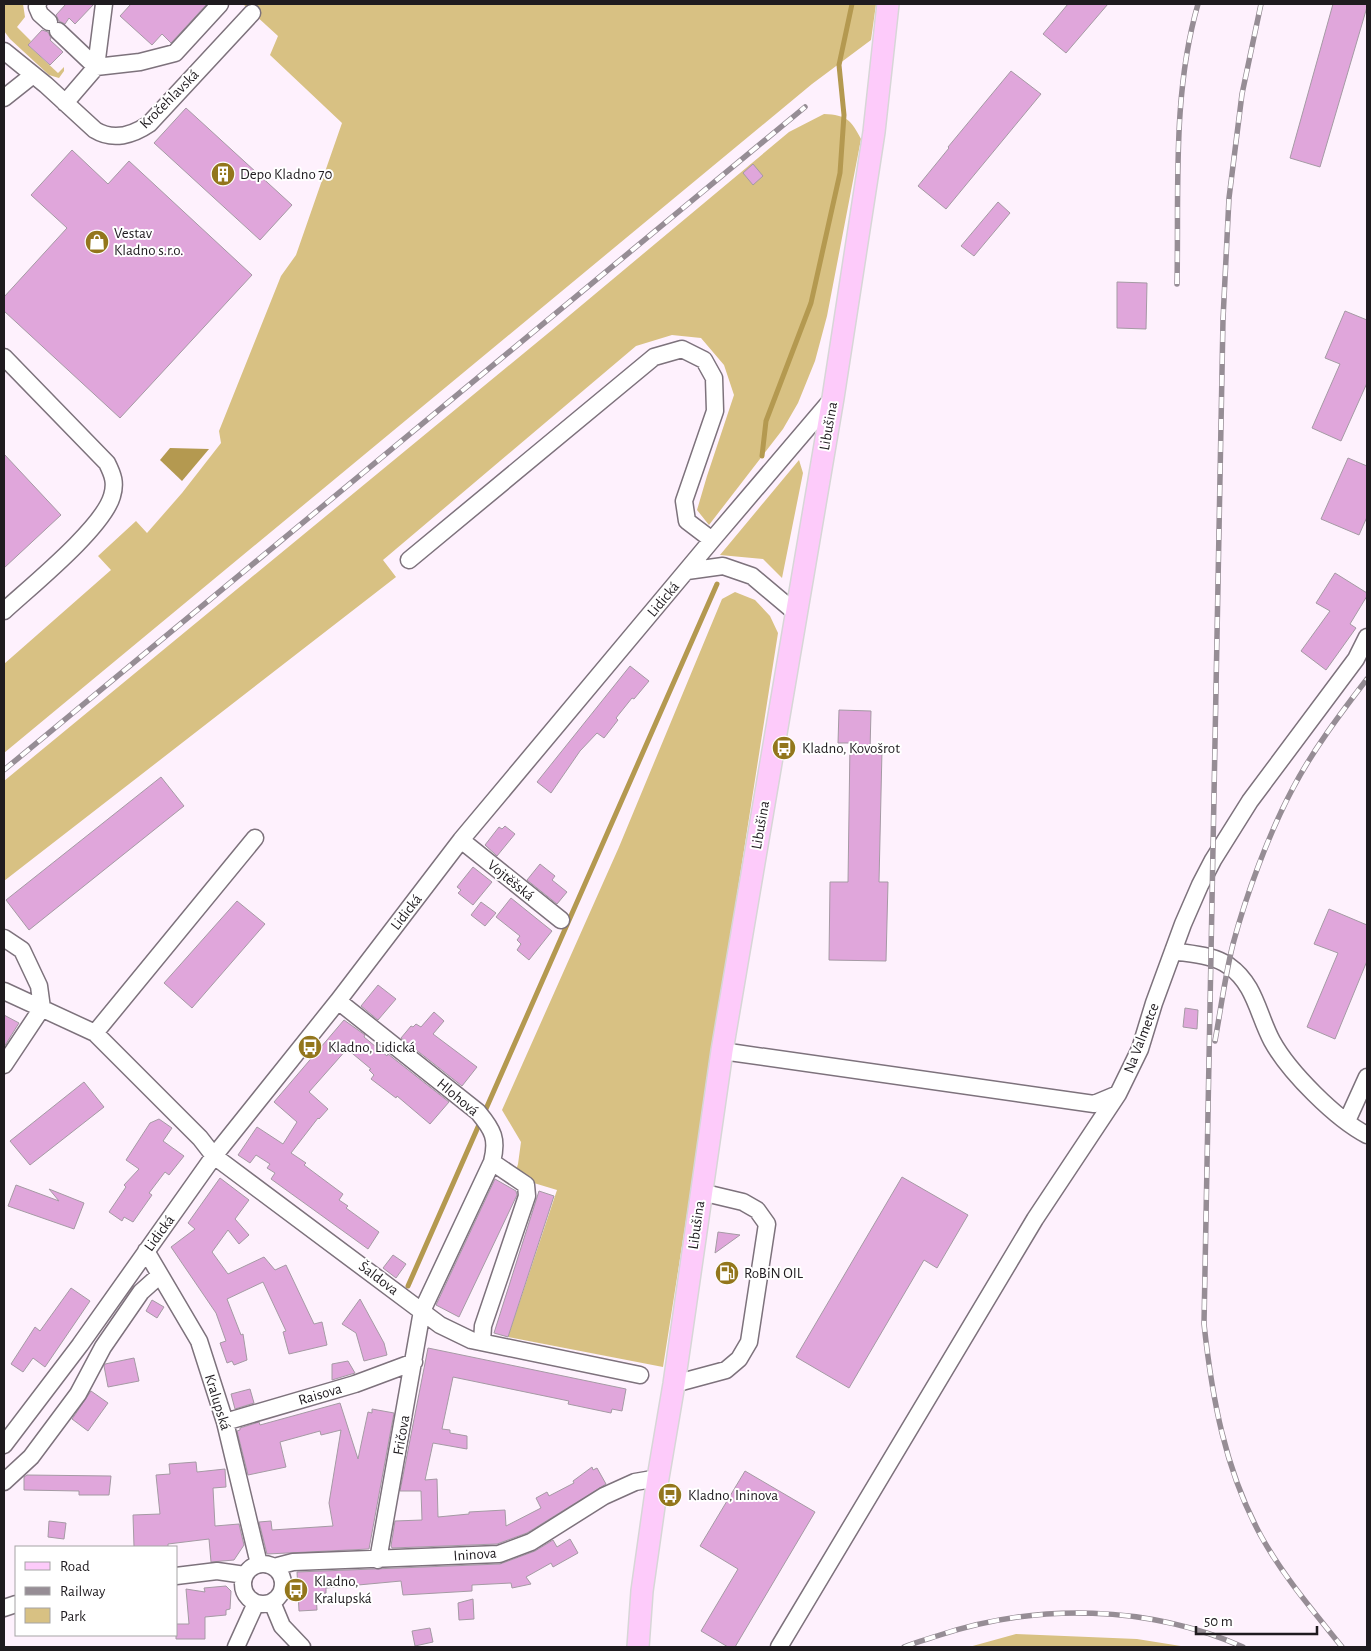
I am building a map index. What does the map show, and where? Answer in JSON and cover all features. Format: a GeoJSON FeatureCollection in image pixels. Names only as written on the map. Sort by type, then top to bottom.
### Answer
{"type":"FeatureCollection","features":[{"type":"Feature","properties":{"kind":"main road","name":"Libušina"},"geometry":{"type":"LineString","coordinates":[[638,1647],[642,1591],[722,1052],[832,398],[874,132],[888,4]]}},
{"type":"Feature","properties":{"kind":"street"},"geometry":{"type":"LineString","coordinates":[[38,4],[37,7],[40,14],[96,66],[140,62],[175,53],[220,4]]}},
{"type":"Feature","properties":{"kind":"street"},"geometry":{"type":"LineString","coordinates":[[65,103],[96,66],[104,4]]}},
{"type":"Feature","properties":{"kind":"street","name":"Kročehlavská"},"geometry":{"type":"LineString","coordinates":[[4,51],[33,74],[95,130],[105,135],[120,136],[138,131],[153,119],[252,13]]}},
{"type":"Feature","properties":{"kind":"street"},"geometry":{"type":"LineString","coordinates":[[4,98],[33,74]]}},
{"type":"Feature","properties":{"kind":"street"},"geometry":{"type":"LineString","coordinates":[[409,560],[654,357],[682,349],[704,360],[714,378],[715,411],[684,502],[688,521],[712,540]]}},
{"type":"Feature","properties":{"kind":"street"},"geometry":{"type":"LineString","coordinates":[[4,357],[107,463],[114,477],[112,497],[100,518],[78,542],[4,611]]}},
{"type":"Feature","properties":{"kind":"street","name":"Lidická"},"geometry":{"type":"LineString","coordinates":[[4,1445],[80,1345],[214,1156],[338,1001],[462,840],[832,398]]}},
{"type":"Feature","properties":{"kind":"street"},"geometry":{"type":"LineString","coordinates":[[687,571],[723,566],[752,576],[796,613]]}},
{"type":"Feature","properties":{"kind":"street","name":"Na Valmetce"},"geometry":{"type":"LineString","coordinates":[[779,1647],[1035,1219],[1118,1094],[1140,1049],[1173,951],[1200,885],[1213,860],[1250,801],[1356,659],[1367,637]]}},
{"type":"Feature","properties":{"kind":"street"},"geometry":{"type":"LineString","coordinates":[[95,1033],[255,838]]}},
{"type":"Feature","properties":{"kind":"street","name":"Vojtěšská"},"geometry":{"type":"LineString","coordinates":[[462,840],[561,920]]}},
{"type":"Feature","properties":{"kind":"street"},"geometry":{"type":"LineString","coordinates":[[4,938],[22,950],[39,986],[42,1008],[5,1061]]}},
{"type":"Feature","properties":{"kind":"street"},"geometry":{"type":"LineString","coordinates":[[1173,951],[1211,958],[1228,965],[1252,991],[1272,1041],[1289,1067],[1325,1104],[1367,1135]]}},
{"type":"Feature","properties":{"kind":"street","name":"Šaldova"},"geometry":{"type":"LineString","coordinates":[[4,991],[95,1033],[200,1138],[214,1156],[440,1326],[471,1340],[640,1375]]}},
{"type":"Feature","properties":{"kind":"street","name":"Hlohová"},"geometry":{"type":"LineString","coordinates":[[338,1001],[478,1112],[489,1126],[494,1137],[496,1147],[492,1162],[422,1311]]}},
{"type":"Feature","properties":{"kind":"street"},"geometry":{"type":"LineString","coordinates":[[722,1052],[1094,1104],[1118,1094]]}},
{"type":"Feature","properties":{"kind":"street"},"geometry":{"type":"LineString","coordinates":[[1347,1121],[1367,1077]]}},
{"type":"Feature","properties":{"kind":"street"},"geometry":{"type":"LineString","coordinates":[[482,1342],[484,1326],[527,1196],[526,1185],[492,1162]]}},
{"type":"Feature","properties":{"kind":"street"},"geometry":{"type":"LineString","coordinates":[[674,1384],[726,1370],[739,1359],[749,1342],[767,1224],[757,1210],[743,1202],[701,1192]]}},
{"type":"Feature","properties":{"kind":"street","name":"Kralupská"},"geometry":{"type":"LineString","coordinates":[[146,1251],[199,1341],[225,1422],[266,1566]]}},
{"type":"Feature","properties":{"kind":"street"},"geometry":{"type":"LineString","coordinates":[[4,1482],[31,1458],[78,1394],[103,1347],[141,1292],[160,1276]]}},
{"type":"Feature","properties":{"kind":"street","name":"Fričova"},"geometry":{"type":"LineString","coordinates":[[378,1560],[422,1311]]}},
{"type":"Feature","properties":{"kind":"street","name":"Raisova"},"geometry":{"type":"LineString","coordinates":[[225,1422],[355,1384],[414,1362]]}},
{"type":"Feature","properties":{"kind":"street","name":"Ininova"},"geometry":{"type":"LineString","coordinates":[[246,1574],[250,1569],[292,1562],[499,1554],[531,1542],[604,1496],[635,1482],[658,1478]]}},
{"type":"Feature","properties":{"kind":"street"},"geometry":{"type":"LineString","coordinates":[[178,1576],[217,1571],[246,1574],[244,1588],[246,1595],[261,1604],[272,1602],[278,1598],[284,1585],[280,1572],[266,1566]]}},
{"type":"Feature","properties":{"kind":"street"},"geometry":{"type":"LineString","coordinates":[[236,1647],[256,1602]]}},
{"type":"Feature","properties":{"kind":"street"},"geometry":{"type":"LineString","coordinates":[[272,1602],[282,1626],[302,1647]]}},
{"type":"Feature","properties":{"kind":"green space"},"geometry":{"type":"Polygon","coordinates":[[[4,4],[23,4],[25,17],[17,27],[31,41],[28,45],[58,73],[64,67],[64,71],[59,78],[49,75],[10,39],[4,31],[4,4]]]}},
{"type":"Feature","properties":{"kind":"green space"},"geometry":{"type":"Polygon","coordinates":[[[243,4],[876,4],[871,40],[812,84],[4,753],[4,664],[111,570],[98,556],[136,521],[147,533],[182,493],[221,443],[219,431],[281,276],[296,255],[342,123],[270,55],[278,36],[243,4]]]}},
{"type":"Feature","properties":{"kind":"green space"},"geometry":{"type":"Polygon","coordinates":[[[824,114],[843,117],[851,123],[861,139],[827,316],[815,361],[798,403],[783,429],[709,525],[697,510],[734,395],[724,365],[701,338],[672,335],[636,346],[383,560],[396,577],[4,881],[4,781],[552,330],[789,132],[824,114]]]}},
{"type":"Feature","properties":{"kind":"green space"},"geometry":{"type":"Polygon","coordinates":[[[799,460],[803,473],[782,578],[763,559],[720,555],[799,460]]]}},
{"type":"Feature","properties":{"kind":"green space"},"geometry":{"type":"Polygon","coordinates":[[[735,592],[755,600],[770,616],[778,633],[663,1367],[508,1337],[557,1190],[514,1177],[521,1142],[502,1110],[619,847],[722,599],[735,592]]]}},
{"type":"Feature","properties":{"kind":"green space"},"geometry":{"type":"Polygon","coordinates":[[[1016,1634],[1137,1639],[1187,1647],[969,1647],[1016,1634]]]}},
{"type":"Feature","properties":{"kind":"shaded area"},"geometry":{"type":"Polygon","coordinates":[[[170,448],[209,449],[182,481],[160,460],[170,448]]]}},
{"type":"Feature","properties":{"kind":"building"},"geometry":{"type":"Polygon","coordinates":[[[66,4],[94,4],[75,24],[69,18],[65,24],[59,21],[56,15],[66,4]]]}},
{"type":"Feature","properties":{"kind":"building"},"geometry":{"type":"Polygon","coordinates":[[[131,4],[207,4],[171,43],[162,34],[152,45],[120,16],[131,4]]]}},
{"type":"Feature","properties":{"kind":"building"},"geometry":{"type":"Polygon","coordinates":[[[1068,4],[1108,4],[1066,53],[1043,34],[1068,4]]]}},
{"type":"Feature","properties":{"kind":"building"},"geometry":{"type":"Polygon","coordinates":[[[1333,4],[1367,4],[1367,7],[1320,167],[1290,158],[1333,4]]]}},
{"type":"Feature","properties":{"kind":"building"},"geometry":{"type":"Polygon","coordinates":[[[42,30],[48,32],[50,40],[63,52],[50,65],[28,45],[42,30]]]}},
{"type":"Feature","properties":{"kind":"building"},"geometry":{"type":"Polygon","coordinates":[[[1011,71],[1041,94],[946,209],[918,186],[1011,71]]]}},
{"type":"Feature","properties":{"kind":"building","name":"Depo Kladno 70"},"geometry":{"type":"Polygon","coordinates":[[[186,108],[292,205],[260,240],[154,143],[186,108]]]}},
{"type":"Feature","properties":{"kind":"building"},"geometry":{"type":"Polygon","coordinates":[[[72,150],[108,184],[129,161],[252,275],[120,418],[4,311],[4,297],[67,228],[31,195],[72,150]]]}},
{"type":"Feature","properties":{"kind":"building"},"geometry":{"type":"Polygon","coordinates":[[[753,164],[763,176],[753,185],[743,173],[753,164]]]}},
{"type":"Feature","properties":{"kind":"building"},"geometry":{"type":"Polygon","coordinates":[[[998,202],[1010,213],[974,256],[961,246],[998,202]]]}},
{"type":"Feature","properties":{"kind":"building"},"geometry":{"type":"Polygon","coordinates":[[[1117,282],[1147,283],[1146,329],[1117,328],[1117,282]]]}},
{"type":"Feature","properties":{"kind":"building"},"geometry":{"type":"Polygon","coordinates":[[[1345,311],[1367,320],[1367,383],[1341,441],[1312,428],[1340,364],[1325,358],[1345,311]]]}},
{"type":"Feature","properties":{"kind":"building"},"geometry":{"type":"Polygon","coordinates":[[[4,454],[61,515],[4,568],[4,454]]]}},
{"type":"Feature","properties":{"kind":"building"},"geometry":{"type":"Polygon","coordinates":[[[1348,458],[1367,466],[1367,517],[1359,535],[1321,519],[1348,458]]]}},
{"type":"Feature","properties":{"kind":"building"},"geometry":{"type":"Polygon","coordinates":[[[1335,573],[1367,593],[1367,596],[1350,624],[1356,628],[1326,670],[1301,651],[1330,611],[1316,603],[1335,573]]]}},
{"type":"Feature","properties":{"kind":"building"},"geometry":{"type":"Polygon","coordinates":[[[630,666],[649,681],[616,718],[618,720],[604,738],[597,733],[580,751],[551,793],[537,782],[630,666]]]}},
{"type":"Feature","properties":{"kind":"building"},"geometry":{"type":"Polygon","coordinates":[[[839,710],[871,711],[870,750],[882,750],[879,882],[888,882],[886,961],[829,960],[830,882],[848,882],[850,743],[838,743],[839,710]]]}},
{"type":"Feature","properties":{"kind":"building"},"geometry":{"type":"Polygon","coordinates":[[[161,777],[184,806],[29,930],[6,900],[161,777]]]}},
{"type":"Feature","properties":{"kind":"building"},"geometry":{"type":"Polygon","coordinates":[[[505,826],[515,834],[497,856],[485,845],[499,827],[502,829],[505,826]]]}},
{"type":"Feature","properties":{"kind":"building"},"geometry":{"type":"Polygon","coordinates":[[[540,864],[555,876],[552,880],[567,892],[557,904],[527,880],[540,864]]]}},
{"type":"Feature","properties":{"kind":"building"},"geometry":{"type":"Polygon","coordinates":[[[473,867],[492,882],[473,905],[458,893],[461,890],[457,887],[473,867]]]}},
{"type":"Feature","properties":{"kind":"building"},"geometry":{"type":"Polygon","coordinates":[[[511,898],[552,931],[529,960],[517,950],[521,944],[517,940],[520,936],[496,917],[511,898]]]}},
{"type":"Feature","properties":{"kind":"building"},"geometry":{"type":"Polygon","coordinates":[[[237,901],[265,924],[192,1008],[164,983],[237,901]]]}},
{"type":"Feature","properties":{"kind":"building"},"geometry":{"type":"Polygon","coordinates":[[[481,902],[496,913],[485,926],[471,915],[481,902]]]}},
{"type":"Feature","properties":{"kind":"building"},"geometry":{"type":"Polygon","coordinates":[[[1329,909],[1367,925],[1367,961],[1335,1039],[1307,1027],[1338,953],[1314,944],[1329,909]]]}},
{"type":"Feature","properties":{"kind":"building"},"geometry":{"type":"Polygon","coordinates":[[[378,985],[396,999],[378,1020],[361,1006],[378,985]]]}},
{"type":"Feature","properties":{"kind":"building"},"geometry":{"type":"Polygon","coordinates":[[[1185,1008],[1198,1010],[1197,1029],[1183,1027],[1185,1008]]]}},
{"type":"Feature","properties":{"kind":"building"},"geometry":{"type":"Polygon","coordinates":[[[434,1012],[444,1021],[433,1034],[477,1067],[462,1086],[401,1038],[411,1026],[413,1027],[416,1024],[421,1027],[434,1012]]]}},
{"type":"Feature","properties":{"kind":"building"},"geometry":{"type":"Polygon","coordinates":[[[4,1015],[19,1023],[4,1047],[4,1015]]]}},
{"type":"Feature","properties":{"kind":"building"},"geometry":{"type":"Polygon","coordinates":[[[344,1020],[365,1035],[364,1037],[387,1056],[388,1054],[449,1102],[430,1124],[397,1096],[396,1098],[371,1079],[374,1075],[369,1070],[371,1069],[347,1049],[309,1092],[328,1109],[318,1118],[291,1153],[343,1194],[339,1200],[348,1206],[346,1208],[379,1232],[368,1249],[271,1179],[275,1173],[267,1168],[270,1164],[256,1155],[250,1163],[238,1155],[257,1127],[283,1144],[297,1122],[274,1102],[344,1020]]]}},
{"type":"Feature","properties":{"kind":"building"},"geometry":{"type":"Polygon","coordinates":[[[84,1082],[104,1107],[30,1165],[10,1141],[84,1082]]]}},
{"type":"Feature","properties":{"kind":"building"},"geometry":{"type":"Polygon","coordinates":[[[159,1119],[172,1128],[163,1141],[184,1156],[169,1175],[165,1172],[149,1193],[152,1195],[133,1222],[124,1217],[122,1221],[109,1212],[126,1187],[124,1185],[139,1169],[126,1160],[150,1123],[159,1119]]]}},
{"type":"Feature","properties":{"kind":"building"},"geometry":{"type":"Polygon","coordinates":[[[902,1177],[968,1215],[937,1268],[924,1260],[849,1388],[796,1357],[902,1177]]]}},
{"type":"Feature","properties":{"kind":"building"},"geometry":{"type":"Polygon","coordinates":[[[220,1178],[249,1200],[235,1219],[249,1235],[239,1244],[228,1230],[212,1252],[228,1274],[264,1257],[275,1270],[286,1265],[314,1324],[322,1322],[327,1345],[289,1354],[283,1332],[286,1331],[263,1282],[227,1299],[241,1335],[243,1334],[247,1360],[234,1365],[232,1361],[227,1363],[220,1343],[226,1341],[216,1313],[171,1247],[195,1229],[188,1223],[220,1178]]]}},
{"type":"Feature","properties":{"kind":"building"},"geometry":{"type":"Polygon","coordinates":[[[495,1179],[516,1191],[517,1195],[459,1317],[436,1305],[495,1179]]]}},
{"type":"Feature","properties":{"kind":"building"},"geometry":{"type":"Polygon","coordinates":[[[16,1185],[59,1201],[49,1189],[84,1203],[74,1229],[8,1206],[16,1185]]]}},
{"type":"Feature","properties":{"kind":"building"},"geometry":{"type":"Polygon","coordinates":[[[539,1191],[554,1196],[508,1337],[494,1333],[539,1191]]]}},
{"type":"Feature","properties":{"kind":"building"},"geometry":{"type":"Polygon","coordinates":[[[718,1232],[740,1235],[715,1253],[718,1232]]]}},
{"type":"Feature","properties":{"kind":"building"},"geometry":{"type":"Polygon","coordinates":[[[393,1255],[406,1264],[396,1278],[383,1268],[393,1255]]]}},
{"type":"Feature","properties":{"kind":"building"},"geometry":{"type":"Polygon","coordinates":[[[71,1288],[90,1301],[45,1367],[33,1358],[23,1372],[11,1364],[35,1327],[40,1331],[71,1288]]]}},
{"type":"Feature","properties":{"kind":"building"},"geometry":{"type":"Polygon","coordinates":[[[360,1299],[384,1343],[387,1355],[364,1361],[356,1333],[342,1324],[360,1299]]]}},
{"type":"Feature","properties":{"kind":"building"},"geometry":{"type":"Polygon","coordinates":[[[152,1300],[164,1307],[157,1318],[146,1311],[152,1300]]]}},
{"type":"Feature","properties":{"kind":"building"},"geometry":{"type":"Polygon","coordinates":[[[428,1348],[626,1389],[622,1411],[612,1409],[611,1413],[568,1404],[569,1401],[453,1377],[442,1429],[450,1430],[450,1433],[467,1436],[467,1449],[433,1443],[425,1480],[437,1479],[438,1517],[469,1514],[469,1512],[505,1510],[506,1526],[541,1508],[536,1498],[547,1492],[549,1496],[574,1483],[573,1481],[592,1467],[593,1470],[597,1468],[606,1484],[527,1533],[497,1544],[392,1548],[395,1521],[422,1520],[421,1491],[400,1491],[428,1348]]]}},
{"type":"Feature","properties":{"kind":"building"},"geometry":{"type":"Polygon","coordinates":[[[134,1358],[139,1381],[108,1387],[105,1364],[134,1358]]]}},
{"type":"Feature","properties":{"kind":"building"},"geometry":{"type":"Polygon","coordinates":[[[348,1361],[355,1373],[332,1380],[332,1364],[348,1361]]]}},
{"type":"Feature","properties":{"kind":"building"},"geometry":{"type":"Polygon","coordinates":[[[250,1389],[254,1403],[235,1409],[231,1394],[250,1389]]]}},
{"type":"Feature","properties":{"kind":"building"},"geometry":{"type":"Polygon","coordinates":[[[91,1391],[108,1403],[88,1431],[72,1419],[91,1391]]]}},
{"type":"Feature","properties":{"kind":"building"},"geometry":{"type":"Polygon","coordinates":[[[340,1403],[358,1459],[368,1412],[372,1413],[372,1409],[394,1413],[369,1549],[267,1554],[259,1522],[271,1521],[272,1530],[333,1526],[329,1503],[341,1430],[321,1435],[320,1431],[280,1442],[286,1467],[248,1475],[237,1431],[240,1428],[259,1422],[260,1425],[340,1403]]]}},
{"type":"Feature","properties":{"kind":"building"},"geometry":{"type":"Polygon","coordinates":[[[196,1462],[197,1472],[225,1469],[226,1487],[213,1488],[215,1526],[239,1524],[244,1545],[234,1560],[211,1562],[209,1539],[168,1544],[168,1546],[134,1546],[133,1515],[160,1514],[156,1475],[170,1474],[169,1464],[196,1462]]]}},
{"type":"Feature","properties":{"kind":"building"},"geometry":{"type":"Polygon","coordinates":[[[745,1471],[815,1512],[735,1647],[728,1647],[701,1631],[738,1569],[700,1546],[745,1471]]]}},
{"type":"Feature","properties":{"kind":"building"},"geometry":{"type":"Polygon","coordinates":[[[27,1475],[111,1476],[109,1495],[79,1495],[79,1491],[24,1490],[24,1477],[27,1475]]]}},
{"type":"Feature","properties":{"kind":"building"},"geometry":{"type":"Polygon","coordinates":[[[49,1521],[66,1523],[64,1539],[48,1537],[49,1521]]]}},
{"type":"Feature","properties":{"kind":"building"},"geometry":{"type":"Polygon","coordinates":[[[570,1539],[578,1553],[553,1567],[551,1563],[526,1577],[531,1584],[512,1588],[511,1583],[472,1585],[472,1591],[403,1595],[401,1581],[326,1588],[326,1593],[316,1594],[317,1610],[299,1611],[297,1572],[500,1564],[535,1551],[553,1540],[557,1547],[570,1539]]]}},
{"type":"Feature","properties":{"kind":"building"},"geometry":{"type":"Polygon","coordinates":[[[226,1586],[231,1591],[230,1609],[226,1610],[226,1615],[205,1617],[205,1639],[176,1639],[176,1636],[178,1636],[178,1624],[189,1624],[186,1589],[205,1592],[204,1588],[226,1586]]]}},
{"type":"Feature","properties":{"kind":"building"},"geometry":{"type":"Polygon","coordinates":[[[473,1599],[474,1619],[459,1620],[458,1603],[473,1599]]]}},
{"type":"Feature","properties":{"kind":"building"},"geometry":{"type":"Polygon","coordinates":[[[430,1628],[433,1642],[415,1646],[412,1631],[430,1628]]]}},
{"type":"Feature","properties":{"kind":"waterway"},"geometry":{"type":"LineString","coordinates":[[762,456],[766,421],[811,303],[840,173],[844,115],[839,65],[852,4]]}},
{"type":"Feature","properties":{"kind":"waterway"},"geometry":{"type":"LineString","coordinates":[[408,1286],[717,584]]}},
{"type":"Feature","properties":{"kind":"railway"},"geometry":{"type":"LineString","coordinates":[[1177,284],[1180,108],[1190,38],[1198,4]]}},
{"type":"Feature","properties":{"kind":"railway"},"geometry":{"type":"LineString","coordinates":[[1261,4],[1242,94],[1229,198],[1223,319],[1204,1324],[1211,1379],[1222,1433],[1229,1459],[1249,1511],[1261,1536],[1279,1565],[1342,1647]]}},
{"type":"Feature","properties":{"kind":"railway"},"geometry":{"type":"LineString","coordinates":[[4,770],[805,107]]}},
{"type":"Feature","properties":{"kind":"railway"},"geometry":{"type":"LineString","coordinates":[[1215,1041],[1233,944],[1244,905],[1267,844],[1284,806],[1309,760],[1367,679]]}},
{"type":"Feature","properties":{"kind":"railway"},"geometry":{"type":"LineString","coordinates":[[904,1647],[940,1635],[1015,1617],[1093,1613],[1131,1616],[1170,1623],[1207,1633],[1243,1647]]}},
{"type":"Feature","properties":{"kind":"place","name":"Depo Kladno 70"},"geometry":{"type":"Point","coordinates":[223,174]}},
{"type":"Feature","properties":{"kind":"place","name":"Vestav Kladno s.r.o."},"geometry":{"type":"Point","coordinates":[97,242]}},
{"type":"Feature","properties":{"kind":"place","name":"Kladno, Kovošrot"},"geometry":{"type":"Point","coordinates":[784,748]}},
{"type":"Feature","properties":{"kind":"place","name":"Kladno, Lidická"},"geometry":{"type":"Point","coordinates":[310,1047]}},
{"type":"Feature","properties":{"kind":"place","name":"RoBiN OIL"},"geometry":{"type":"Point","coordinates":[727,1273]}},
{"type":"Feature","properties":{"kind":"place","name":"Kladno, Ininova"},"geometry":{"type":"Point","coordinates":[670,1495]}},
{"type":"Feature","properties":{"kind":"place","name":"Kladno, Kralupská"},"geometry":{"type":"Point","coordinates":[296,1590]}}]}
